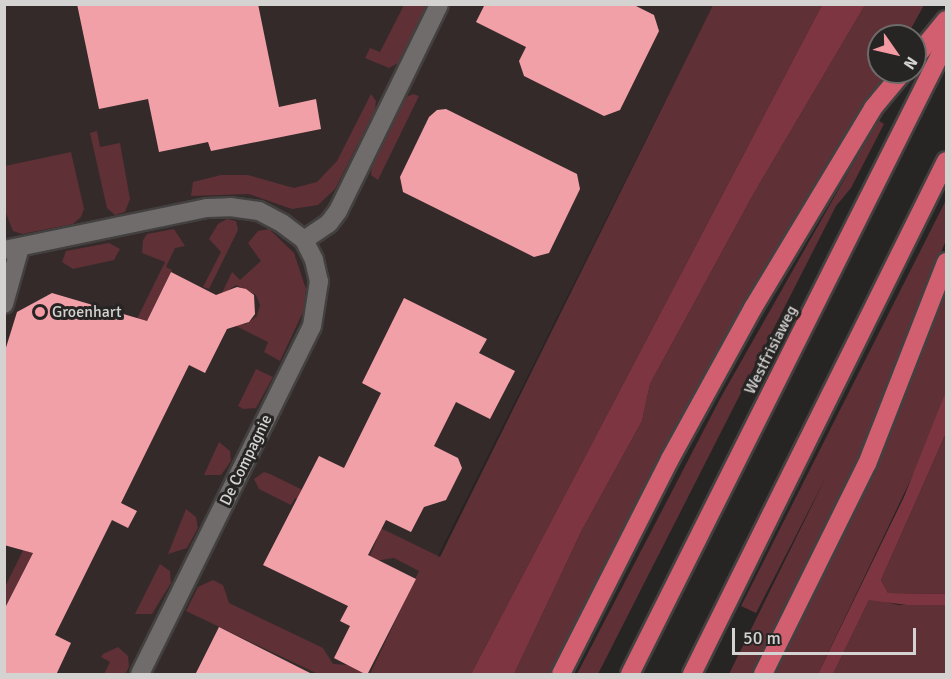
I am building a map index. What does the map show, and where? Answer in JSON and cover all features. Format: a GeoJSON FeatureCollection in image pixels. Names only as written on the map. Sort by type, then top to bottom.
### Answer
{"type":"FeatureCollection","features":[{"type":"Feature","properties":{"kind":"highway"},"geometry":{"type":"LineString","coordinates":[[927,43],[946,20]]}},
{"type":"Feature","properties":{"kind":"highway","name":"Westfrisiaweg"},"geometry":{"type":"LineString","coordinates":[[630,675],[946,43]]}},
{"type":"Feature","properties":{"kind":"highway"},"geometry":{"type":"LineString","coordinates":[[561,675],[670,459],[753,308],[873,108],[893,84]]}},
{"type":"Feature","properties":{"kind":"highway"},"geometry":{"type":"LineString","coordinates":[[692,675],[946,160]]}},
{"type":"Feature","properties":{"kind":"highway"},"geometry":{"type":"LineString","coordinates":[[763,675],[867,464],[946,262]]}},
{"type":"Feature","properties":{"kind":"street"},"geometry":{"type":"LineString","coordinates":[[4,304],[12,249],[207,208],[230,207],[259,211],[304,240],[329,223],[338,211],[439,5]]}},
{"type":"Feature","properties":{"kind":"street","name":"De Compagnie"},"geometry":{"type":"LineString","coordinates":[[140,675],[312,326],[319,282],[314,260],[304,240]]}},
{"type":"Feature","properties":{"kind":"shaded area"},"geometry":{"type":"Polygon","coordinates":[[[4,5],[713,5],[379,674],[5,674],[4,5]]]}},
{"type":"Feature","properties":{"kind":"shaded area"},"geometry":{"type":"Polygon","coordinates":[[[404,5],[427,5],[398,63],[389,68],[365,58],[370,48],[380,52],[404,5]]]}},
{"type":"Feature","properties":{"kind":"shaded area"},"geometry":{"type":"Polygon","coordinates":[[[713,5],[822,5],[471,674],[370,674],[419,571],[394,558],[375,561],[369,558],[377,539],[295,498],[291,505],[259,489],[254,479],[264,472],[270,474],[440,557],[713,5]]]}},
{"type":"Feature","properties":{"kind":"shaded area"},"geometry":{"type":"Polygon","coordinates":[[[822,5],[865,5],[754,193],[650,384],[642,421],[582,530],[514,674],[471,674],[822,5]]]}},
{"type":"Feature","properties":{"kind":"shaded area"},"geometry":{"type":"Polygon","coordinates":[[[865,5],[924,5],[914,24],[867,24],[867,84],[879,84],[553,674],[514,674],[582,530],[642,421],[650,384],[754,193],[865,5]]]}},
{"type":"Feature","properties":{"kind":"shaded area"},"geometry":{"type":"Polygon","coordinates":[[[371,94],[376,101],[375,110],[335,189],[318,205],[292,209],[249,194],[191,196],[193,182],[221,175],[248,175],[294,188],[317,182],[337,161],[371,94]]]}},
{"type":"Feature","properties":{"kind":"shaded area"},"geometry":{"type":"Polygon","coordinates":[[[413,94],[419,96],[378,180],[371,175],[372,167],[406,97],[413,94]]]}},
{"type":"Feature","properties":{"kind":"shaded area"},"geometry":{"type":"Polygon","coordinates":[[[878,120],[884,124],[851,188],[836,206],[598,674],[577,674],[721,397],[878,120]]]}},
{"type":"Feature","properties":{"kind":"shaded area"},"geometry":{"type":"Polygon","coordinates":[[[97,131],[100,147],[120,143],[130,199],[125,212],[115,215],[107,208],[90,133],[97,131]]]}},
{"type":"Feature","properties":{"kind":"shaded area"},"geometry":{"type":"Polygon","coordinates":[[[71,152],[84,209],[81,217],[73,224],[22,234],[13,231],[5,211],[5,166],[71,152]]]}},
{"type":"Feature","properties":{"kind":"shaded area"},"geometry":{"type":"Polygon","coordinates":[[[946,200],[946,240],[836,514],[752,674],[729,674],[826,477],[756,613],[741,606],[946,200]]]}},
{"type":"Feature","properties":{"kind":"shaded area"},"geometry":{"type":"Polygon","coordinates":[[[227,219],[236,221],[238,230],[209,289],[203,287],[221,252],[209,239],[218,224],[227,219]]]}},
{"type":"Feature","properties":{"kind":"shaded area"},"geometry":{"type":"Polygon","coordinates":[[[174,229],[185,246],[175,248],[166,267],[172,270],[5,609],[5,587],[165,262],[142,253],[143,240],[147,234],[174,229]]]}},
{"type":"Feature","properties":{"kind":"shaded area"},"geometry":{"type":"Polygon","coordinates":[[[269,229],[294,253],[306,289],[304,310],[280,361],[264,352],[268,342],[234,325],[246,324],[257,316],[260,305],[256,295],[236,285],[221,295],[232,272],[240,280],[261,261],[248,243],[258,231],[269,229]]]}},
{"type":"Feature","properties":{"kind":"shaded area"},"geometry":{"type":"Polygon","coordinates":[[[109,243],[120,249],[114,260],[73,269],[62,262],[66,251],[109,243]]]}},
{"type":"Feature","properties":{"kind":"shaded area"},"geometry":{"type":"Polygon","coordinates":[[[946,282],[946,391],[923,454],[818,674],[772,674],[859,499],[946,282]]]}},
{"type":"Feature","properties":{"kind":"shaded area"},"geometry":{"type":"Polygon","coordinates":[[[256,369],[273,377],[256,408],[243,409],[238,406],[256,369]]]}},
{"type":"Feature","properties":{"kind":"shaded area"},"geometry":{"type":"Polygon","coordinates":[[[946,391],[946,433],[881,580],[888,593],[946,594],[946,605],[907,605],[869,600],[833,674],[818,674],[904,497],[946,391]]]}},
{"type":"Feature","properties":{"kind":"shaded area"},"geometry":{"type":"Polygon","coordinates":[[[946,433],[946,594],[888,593],[881,580],[946,433]]]}},
{"type":"Feature","properties":{"kind":"shaded area"},"geometry":{"type":"Polygon","coordinates":[[[219,442],[230,451],[231,461],[221,475],[204,475],[219,442]]]}},
{"type":"Feature","properties":{"kind":"shaded area"},"geometry":{"type":"Polygon","coordinates":[[[186,509],[196,517],[198,528],[187,548],[168,554],[186,509]]]}},
{"type":"Feature","properties":{"kind":"shaded area"},"geometry":{"type":"Polygon","coordinates":[[[160,564],[170,571],[171,583],[152,614],[135,614],[160,564]]]}},
{"type":"Feature","properties":{"kind":"shaded area"},"geometry":{"type":"Polygon","coordinates":[[[213,580],[223,585],[229,603],[323,648],[333,664],[348,665],[367,674],[318,674],[186,611],[198,587],[213,580]]]}},
{"type":"Feature","properties":{"kind":"shaded area"},"geometry":{"type":"Polygon","coordinates":[[[875,599],[898,605],[946,605],[946,674],[833,674],[869,600],[875,599]]]}},
{"type":"Feature","properties":{"kind":"shaded area"},"geometry":{"type":"Polygon","coordinates":[[[118,647],[128,656],[129,667],[125,674],[104,674],[110,662],[101,657],[118,647]]]}},
{"type":"Feature","properties":{"kind":"building"},"geometry":{"type":"Polygon","coordinates":[[[77,4],[258,4],[279,107],[316,99],[321,129],[211,151],[208,142],[159,152],[148,99],[99,109],[77,4]]]}},
{"type":"Feature","properties":{"kind":"building"},"geometry":{"type":"Polygon","coordinates":[[[485,4],[632,4],[654,15],[659,31],[620,110],[604,116],[524,76],[519,61],[526,47],[476,22],[485,4]]]}},
{"type":"Feature","properties":{"kind":"building"},"geometry":{"type":"Polygon","coordinates":[[[446,109],[577,174],[580,189],[549,253],[534,257],[403,192],[400,177],[429,117],[437,110],[446,109]]]}},
{"type":"Feature","properties":{"kind":"building"},"geometry":{"type":"Polygon","coordinates":[[[171,272],[216,295],[237,287],[246,289],[254,295],[255,314],[249,322],[227,329],[205,373],[189,365],[121,503],[137,511],[128,528],[112,520],[55,635],[71,643],[56,675],[4,675],[4,610],[33,553],[4,545],[4,354],[17,312],[52,293],[147,321],[171,272]]]}},
{"type":"Feature","properties":{"kind":"building"},"geometry":{"type":"Polygon","coordinates":[[[404,298],[487,339],[479,353],[515,371],[490,419],[456,402],[434,446],[458,458],[462,468],[446,500],[424,507],[411,532],[386,520],[368,555],[416,579],[367,675],[334,658],[350,626],[340,621],[348,606],[263,565],[319,456],[344,468],[381,393],[362,383],[404,298]]]}},
{"type":"Feature","properties":{"kind":"building"},"geometry":{"type":"Polygon","coordinates":[[[219,627],[314,675],[195,675],[219,627]]]}},
{"type":"Feature","properties":{"kind":"place","name":"Groenhart"},"geometry":{"type":"Point","coordinates":[40,312]}}]}
